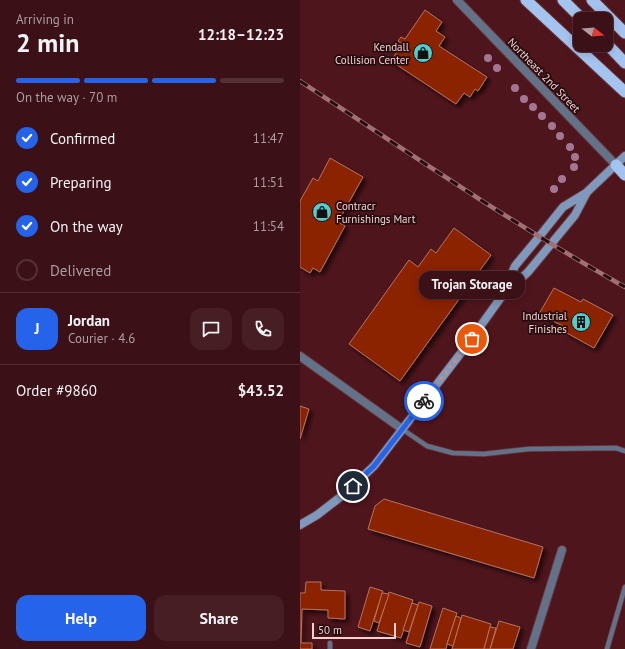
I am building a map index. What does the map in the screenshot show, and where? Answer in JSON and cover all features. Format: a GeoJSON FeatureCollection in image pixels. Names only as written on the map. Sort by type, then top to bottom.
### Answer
{"type":"FeatureCollection","features":[{"type":"Feature","properties":{"kind":"highway"},"geometry":{"type":"LineString","coordinates":[[526,0],[625,92]]}},
{"type":"Feature","properties":{"kind":"highway"},"geometry":{"type":"LineString","coordinates":[[564,0],[575,12]]}},
{"type":"Feature","properties":{"kind":"highway"},"geometry":{"type":"LineString","coordinates":[[592,0],[625,33]]}},
{"type":"Feature","properties":{"kind":"highway"},"geometry":{"type":"LineString","coordinates":[[613,50],[625,63]]}},
{"type":"Feature","properties":{"kind":"highway"},"geometry":{"type":"LineString","coordinates":[[616,165],[625,175]]}},
{"type":"Feature","properties":{"kind":"main road"},"geometry":{"type":"LineString","coordinates":[[300,526],[343,496],[374,466],[464,349],[502,296],[516,266],[548,225],[563,207],[586,193],[625,156]]}},
{"type":"Feature","properties":{"kind":"main road"},"geometry":{"type":"LineString","coordinates":[[502,296],[528,272],[575,215],[586,193]]}},
{"type":"Feature","properties":{"kind":"street","name":"Northeast 2nd Street"},"geometry":{"type":"LineString","coordinates":[[457,0],[616,165]]}},
{"type":"Feature","properties":{"kind":"street"},"geometry":{"type":"LineString","coordinates":[[300,356],[402,429]]}},
{"type":"Feature","properties":{"kind":"street"},"geometry":{"type":"LineString","coordinates":[[531,649],[562,550]]}},
{"type":"Feature","properties":{"kind":"lane"},"geometry":{"type":"LineString","coordinates":[[402,429],[427,446],[452,454],[484,454],[529,449],[616,448],[625,451]]}},
{"type":"Feature","properties":{"kind":"lane"},"geometry":{"type":"LineString","coordinates":[[607,649],[625,587]]}},
{"type":"Feature","properties":{"kind":"lane"},"geometry":{"type":"LineString","coordinates":[[330,643],[330,649]]}},
{"type":"Feature","properties":{"kind":"building","name":"Kendall Collision Center"},"geometry":{"type":"Polygon","coordinates":[[[425,10],[442,22],[436,31],[445,37],[439,46],[487,77],[478,91],[475,89],[470,97],[464,93],[456,104],[391,61],[402,44],[398,41],[401,37],[405,39],[425,10]]]}},
{"type":"Feature","properties":{"kind":"building","name":"Contracr Furnishings Mart"},"geometry":{"type":"Polygon","coordinates":[[[330,158],[363,177],[338,222],[345,226],[320,272],[313,268],[310,273],[300,267],[300,201],[313,178],[318,181],[330,158]]]}},
{"type":"Feature","properties":{"kind":"building"},"geometry":{"type":"Polygon","coordinates":[[[454,228],[491,255],[400,381],[349,344],[409,260],[418,267],[431,249],[436,253],[454,228]]]}},
{"type":"Feature","properties":{"kind":"building","name":"Industrial Finishes"},"geometry":{"type":"Polygon","coordinates":[[[554,288],[581,302],[583,299],[613,315],[594,348],[565,332],[567,328],[539,314],[554,288]]]}},
{"type":"Feature","properties":{"kind":"building"},"geometry":{"type":"Polygon","coordinates":[[[300,406],[309,409],[300,439],[300,406]]]}},
{"type":"Feature","properties":{"kind":"building"},"geometry":{"type":"Polygon","coordinates":[[[384,499],[543,547],[534,578],[368,529],[375,506],[384,499]]]}},
{"type":"Feature","properties":{"kind":"building"},"geometry":{"type":"Polygon","coordinates":[[[306,582],[321,582],[321,590],[345,591],[345,619],[328,618],[328,610],[302,609],[301,643],[312,643],[312,649],[300,649],[300,593],[305,593],[306,582]]]}},
{"type":"Feature","properties":{"kind":"building"},"geometry":{"type":"Polygon","coordinates":[[[370,587],[383,591],[370,631],[358,627],[370,587]]]}},
{"type":"Feature","properties":{"kind":"building"},"geometry":{"type":"Polygon","coordinates":[[[389,592],[413,600],[401,638],[377,631],[389,592]]]}},
{"type":"Feature","properties":{"kind":"building"},"geometry":{"type":"Polygon","coordinates":[[[382,593],[389,594],[379,623],[374,621],[382,593]]]}},
{"type":"Feature","properties":{"kind":"building"},"geometry":{"type":"Polygon","coordinates":[[[419,602],[432,606],[420,647],[406,643],[419,602]]]}},
{"type":"Feature","properties":{"kind":"building"},"geometry":{"type":"Polygon","coordinates":[[[412,603],[418,605],[409,632],[403,630],[412,603]]]}},
{"type":"Feature","properties":{"kind":"building"},"geometry":{"type":"Polygon","coordinates":[[[443,608],[457,613],[446,649],[430,649],[443,608]]]}},
{"type":"Feature","properties":{"kind":"building"},"geometry":{"type":"Polygon","coordinates":[[[462,615],[491,624],[484,649],[452,649],[462,615]]]}},
{"type":"Feature","properties":{"kind":"building"},"geometry":{"type":"Polygon","coordinates":[[[456,616],[461,618],[453,646],[447,644],[456,616]]]}},
{"type":"Feature","properties":{"kind":"building"},"geometry":{"type":"Polygon","coordinates":[[[499,621],[520,627],[513,649],[490,649],[499,621]]]}},
{"type":"Feature","properties":{"kind":"building"},"geometry":{"type":"Polygon","coordinates":[[[490,627],[496,628],[490,649],[484,649],[490,627]]]}},
{"type":"Feature","properties":{"kind":"railway"},"geometry":{"type":"LineString","coordinates":[[300,81],[501,213],[625,287]]}},
{"type":"Feature","properties":{"kind":"way so far"},"geometry":{"type":"LineString","coordinates":[[424,401],[472,339]]}},
{"type":"Feature","properties":{"kind":"place","name":"Kendall Collision Center"},"geometry":{"type":"Point","coordinates":[423,53]}},
{"type":"Feature","properties":{"kind":"place","name":"Contracr Furnishings Mart"},"geometry":{"type":"Point","coordinates":[322,212]}},
{"type":"Feature","properties":{"kind":"place","name":"Industrial Finishes"},"geometry":{"type":"Point","coordinates":[581,322]}},
{"type":"Feature","properties":{"kind":"place","name":"Trojan Storage"},"geometry":{"type":"Point","coordinates":[472,339]}},
{"type":"Feature","properties":{"kind":"route"},"geometry":{"type":"LineString","coordinates":[[353,486],[374,466],[424,401]]}}]}
